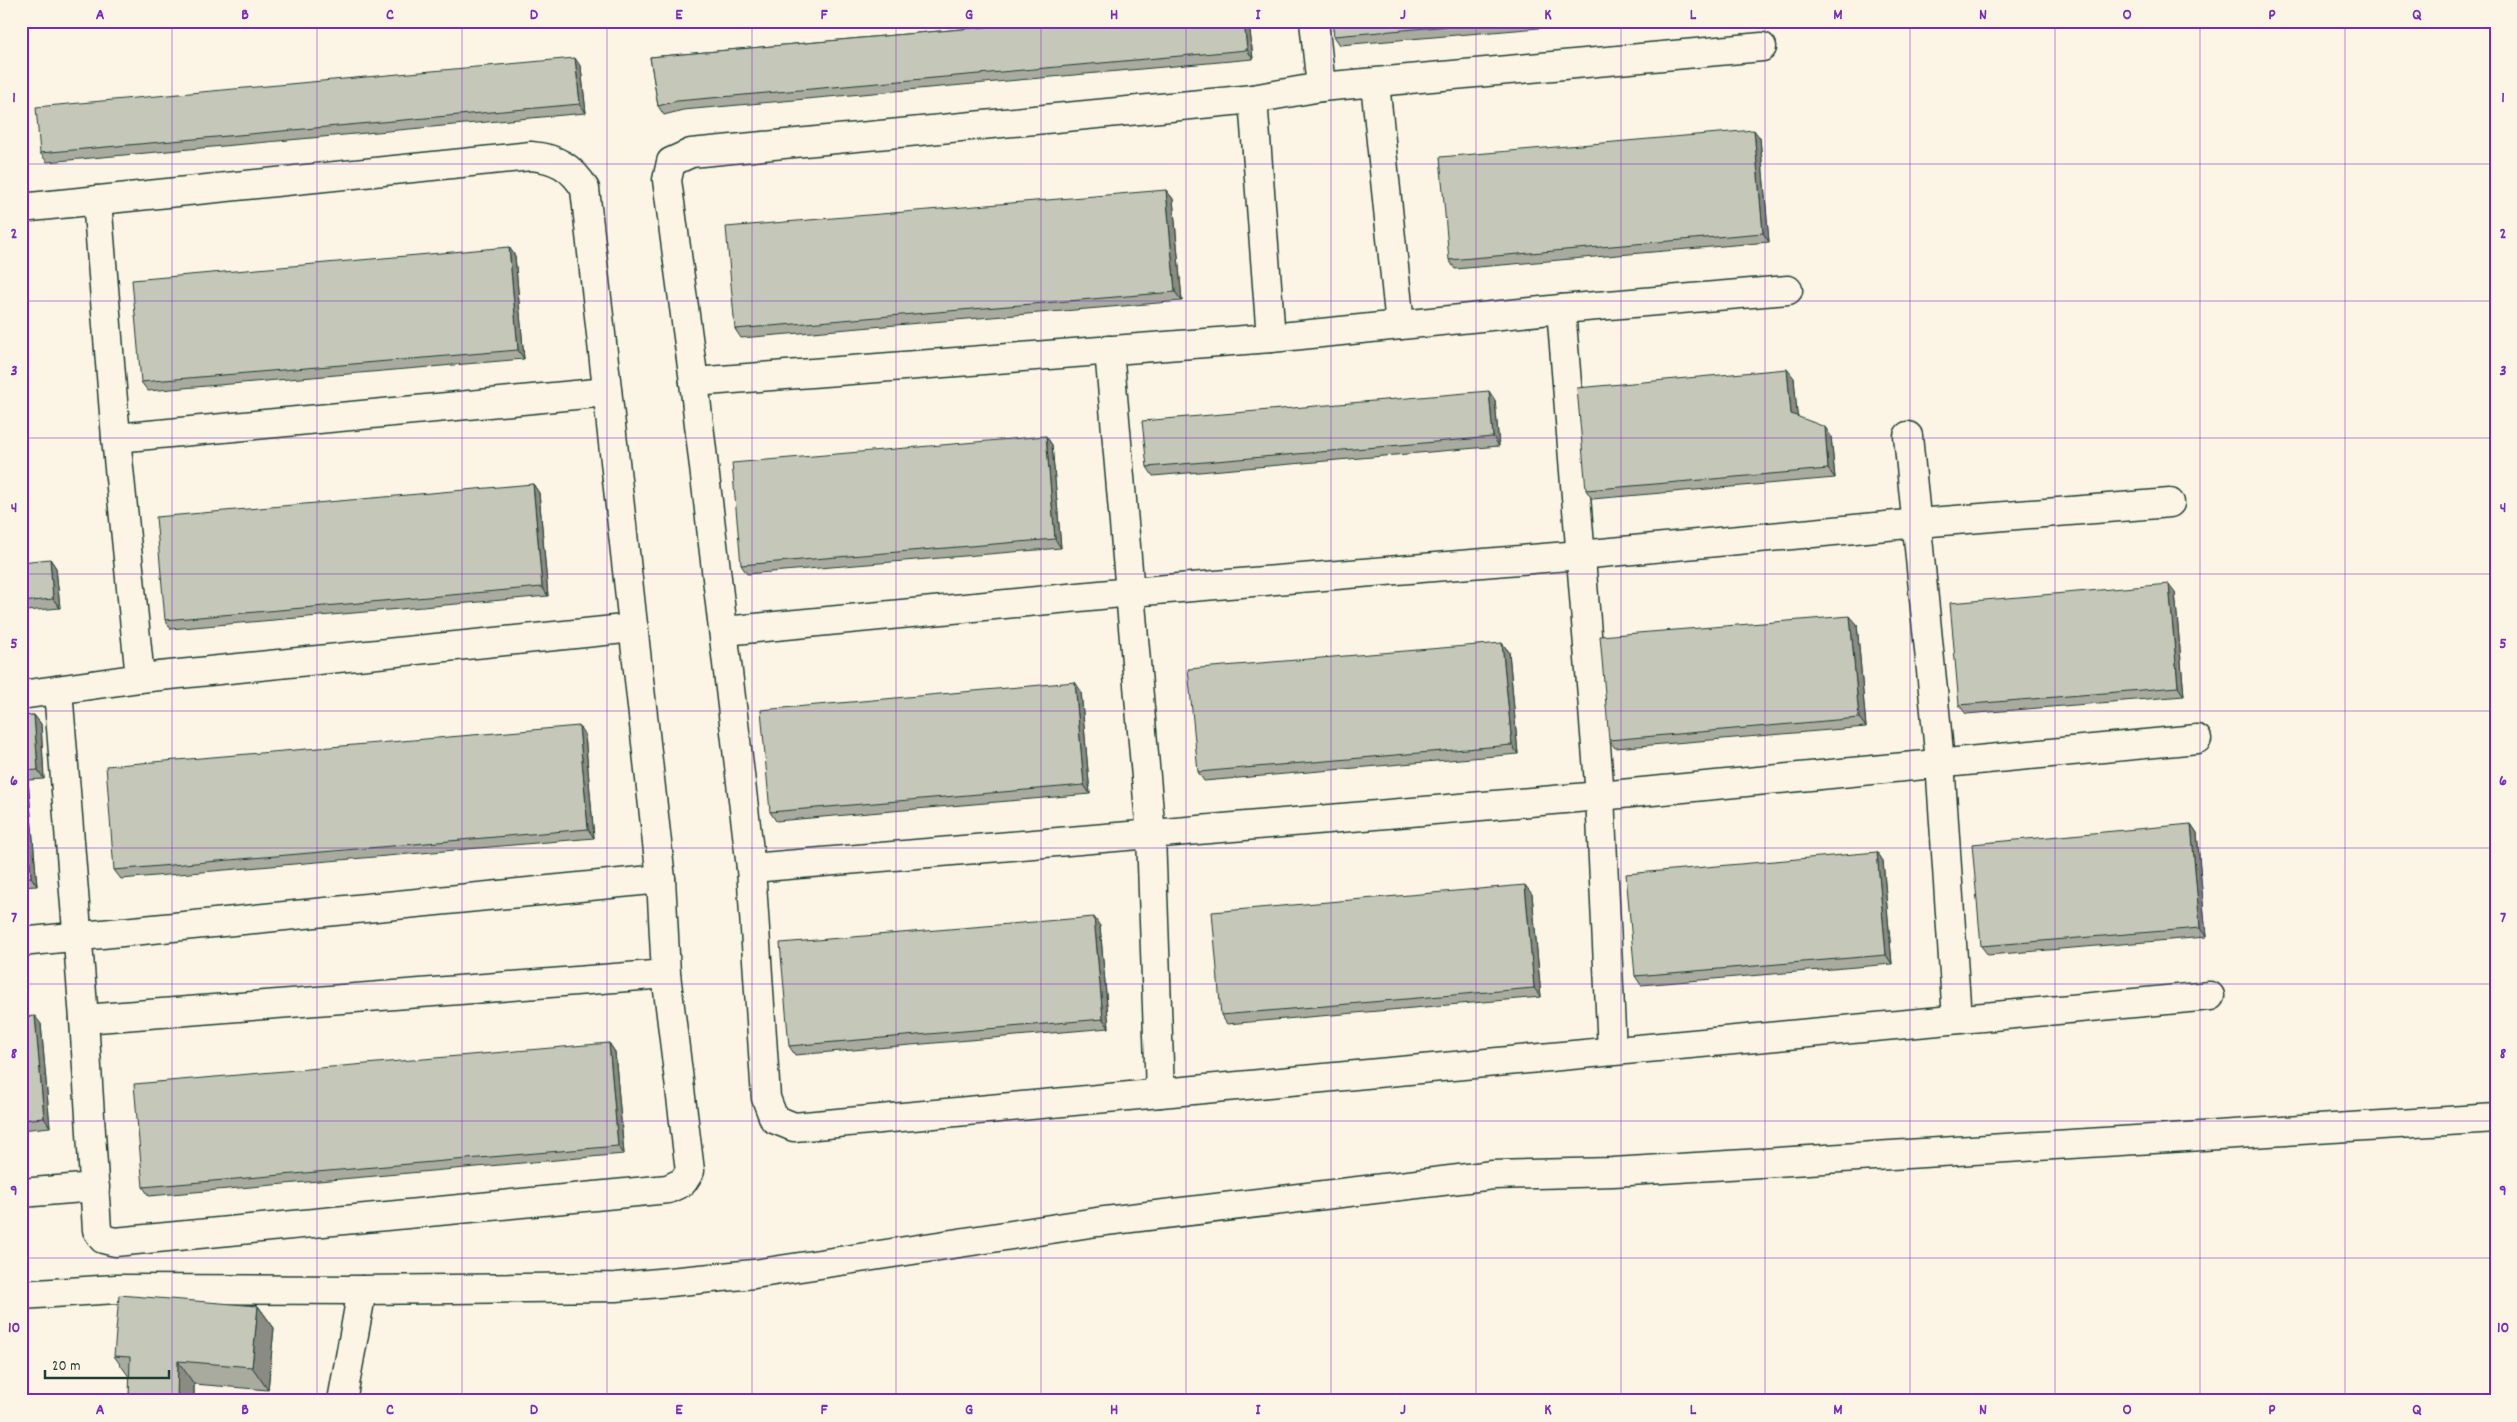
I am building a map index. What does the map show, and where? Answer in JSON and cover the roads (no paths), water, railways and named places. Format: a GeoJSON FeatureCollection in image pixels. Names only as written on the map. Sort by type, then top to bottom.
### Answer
{"type":"FeatureCollection","features":[{"type":"Feature","properties":{"kind":"street"},"geometry":{"type":"LineString","coordinates":[[1314,21],[1321,87]]}},
{"type":"Feature","properties":{"kind":"street"},"geometry":{"type":"LineString","coordinates":[[1762,47],[1321,87],[1253,99],[691,153],[671,162],[667,180],[724,631],[751,868],[766,1098],[774,1119],[794,1127],[2210,996]]}},
{"type":"Feature","properties":{"kind":"street"},"geometry":{"type":"LineString","coordinates":[[1375,83],[1400,325]]}},
{"type":"Feature","properties":{"kind":"street"},"geometry":{"type":"LineString","coordinates":[[1253,99],[1271,338]]}},
{"type":"Feature","properties":{"kind":"street"},"geometry":{"type":"LineString","coordinates":[[21,208],[531,156],[548,157],[562,163],[574,173],[585,189],[661,879],[666,974],[690,1171],[683,1182],[668,1190],[115,1242],[103,1239],[97,1230],[84,1019],[58,690]]}},
{"type":"Feature","properties":{"kind":"street"},"geometry":{"type":"LineString","coordinates":[[97,200],[116,438],[140,678]]}},
{"type":"Feature","properties":{"kind":"street"},"geometry":{"type":"LineString","coordinates":[[694,382],[1271,338],[1561,309],[1788,290]]}},
{"type":"Feature","properties":{"kind":"street"},"geometry":{"type":"LineString","coordinates":[[1561,309],[1600,796],[1612,1051]]}},
{"type":"Feature","properties":{"kind":"street"},"geometry":{"type":"LineString","coordinates":[[1109,350],[1151,835],[1160,1093]]}},
{"type":"Feature","properties":{"kind":"street"},"geometry":{"type":"LineString","coordinates":[[116,438],[607,392]]}},
{"type":"Feature","properties":{"kind":"street"},"geometry":{"type":"LineString","coordinates":[[1908,436],[1940,762],[1957,1019]]}},
{"type":"Feature","properties":{"kind":"street"},"geometry":{"type":"LineString","coordinates":[[724,631],[1131,592],[1580,555],[1918,523],[2170,503]]}},
{"type":"Feature","properties":{"kind":"street"},"geometry":{"type":"LineString","coordinates":[[21,695],[140,678],[634,628]]}},
{"type":"Feature","properties":{"kind":"street"},"geometry":{"type":"LineString","coordinates":[[751,868],[1600,796],[1940,762],[2197,739]]}},
{"type":"Feature","properties":{"kind":"street"},"geometry":{"type":"LineString","coordinates":[[21,942],[661,879]]}},
{"type":"Feature","properties":{"kind":"street"},"geometry":{"type":"LineString","coordinates":[[84,1019],[666,974]]}},
{"type":"Feature","properties":{"kind":"street"},"geometry":{"type":"LineString","coordinates":[[21,1295],[116,1289],[362,1290],[616,1287],[754,1274],[1097,1222],[1493,1175],[1613,1172],[2496,1118]]}},
{"type":"Feature","properties":{"kind":"street"},"geometry":{"type":"LineString","coordinates":[[21,1193],[95,1187]]}},
{"type":"Feature","properties":{"kind":"street"},"geometry":{"type":"LineString","coordinates":[[342,1401],[362,1290]]}}]}
